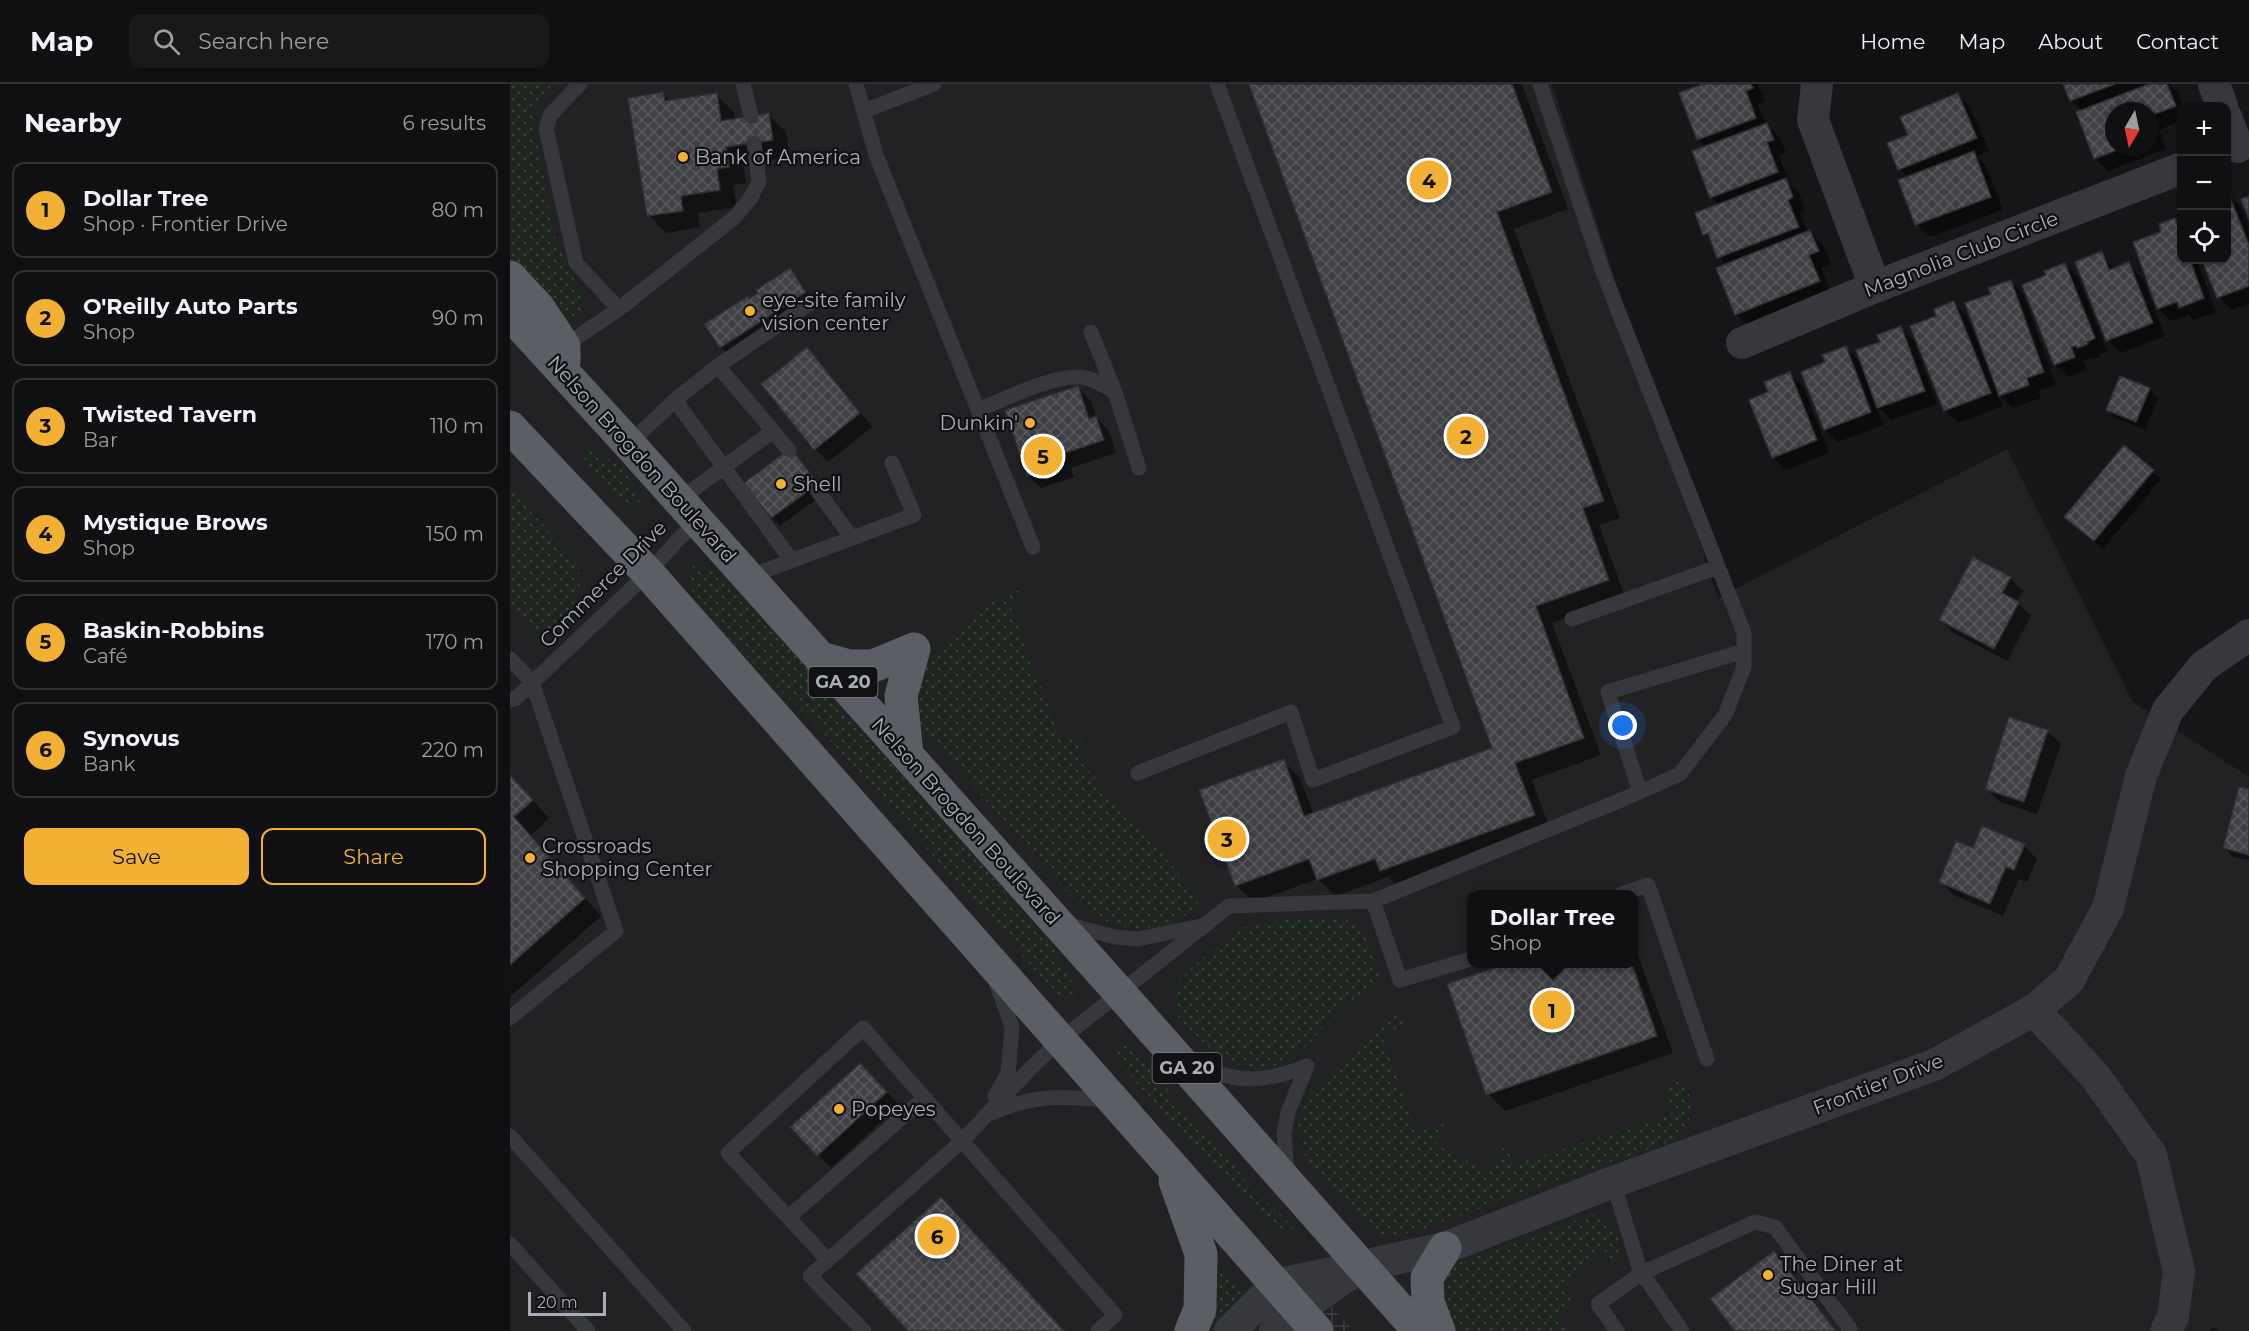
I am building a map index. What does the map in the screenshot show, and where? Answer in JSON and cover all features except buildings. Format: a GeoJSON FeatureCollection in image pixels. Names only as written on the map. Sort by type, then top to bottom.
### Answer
{"type":"FeatureCollection","features":[{"type":"Feature","properties":{"kind":"highway"},"geometry":{"type":"LineString","coordinates":[[510,277],[538,307],[564,360]]}},
{"type":"Feature","properties":{"kind":"highway","name":"Nelson Brogdon Boulevard"},"geometry":{"type":"LineString","coordinates":[[510,314],[564,360],[629,444],[1184,1064],[1419,1331]]}},
{"type":"Feature","properties":{"kind":"highway"},"geometry":{"type":"LineString","coordinates":[[510,427],[648,573],[1276,1285],[1297,1324]]}},
{"type":"Feature","properties":{"kind":"highway"},"geometry":{"type":"LineString","coordinates":[[820,658],[849,666],[873,666],[914,649],[901,696],[907,754]]}},
{"type":"Feature","properties":{"kind":"highway"},"geometry":{"type":"LineString","coordinates":[[1170,1165],[1201,1254],[1200,1309],[1191,1331]]}},
{"type":"Feature","properties":{"kind":"highway"},"geometry":{"type":"LineString","coordinates":[[1439,1331],[1428,1302],[1427,1278],[1445,1248]]}},
{"type":"Feature","properties":{"kind":"street"},"geometry":{"type":"LineString","coordinates":[[1817,84],[1813,120],[1875,287]]}},
{"type":"Feature","properties":{"kind":"street"},"geometry":{"type":"LineString","coordinates":[[2214,84],[2221,102]]}},
{"type":"Feature","properties":{"kind":"street"},"geometry":{"type":"LineString","coordinates":[[2231,130],[2238,147]]}},
{"type":"Feature","properties":{"kind":"street","name":"Magnolia Club Circle"},"geometry":{"type":"LineString","coordinates":[[1742,344],[1875,287],[2177,170]]}},
{"type":"Feature","properties":{"kind":"street","name":"Frontier Drive"},"geometry":{"type":"LineString","coordinates":[[1276,1285],[1445,1248],[1613,1182],[1934,1065],[2034,1010],[2069,980],[2108,908],[2141,776],[2168,710],[2204,666],[2249,635]]}},
{"type":"Feature","properties":{"kind":"street"},"geometry":{"type":"LineString","coordinates":[[2034,1010],[2095,1076],[2151,1155],[2179,1271],[2173,1317],[2166,1331]]}},
{"type":"Feature","properties":{"kind":"street","name":"Frontier Drive"},"geometry":{"type":"LineString","coordinates":[[1297,1324],[1362,1265]]}},
{"type":"Feature","properties":{"kind":"street"},"geometry":{"type":"LineString","coordinates":[[1230,1331],[1276,1285]]}},
{"type":"Feature","properties":{"kind":"lane"},"geometry":{"type":"LineString","coordinates":[[580,84],[551,114],[546,128],[576,264],[619,309]]}},
{"type":"Feature","properties":{"kind":"lane"},"geometry":{"type":"LineString","coordinates":[[743,84],[751,116]]}},
{"type":"Feature","properties":{"kind":"lane"},"geometry":{"type":"LineString","coordinates":[[856,84],[876,155],[1033,547]]}},
{"type":"Feature","properties":{"kind":"lane"},"geometry":{"type":"LineString","coordinates":[[864,111],[934,84]]}},
{"type":"Feature","properties":{"kind":"lane"},"geometry":{"type":"LineString","coordinates":[[1138,772],[1291,712],[1313,780],[1454,727],[1217,84]]}},
{"type":"Feature","properties":{"kind":"lane"},"geometry":{"type":"LineString","coordinates":[[864,1331],[810,1276],[962,1141],[1060,1040],[1228,906],[1373,901],[1680,774],[1725,715],[1744,667],[1744,633],[1603,272],[1540,84]]}},
{"type":"Feature","properties":{"kind":"lane"},"geometry":{"type":"LineString","coordinates":[[564,360],[619,309],[735,217],[750,199],[759,182],[754,143]]}},
{"type":"Feature","properties":{"kind":"lane"},"geometry":{"type":"LineString","coordinates":[[629,444],[675,400],[718,366],[810,303]]}},
{"type":"Feature","properties":{"kind":"lane"},"geometry":{"type":"LineString","coordinates":[[1091,332],[1115,392],[1138,468]]}},
{"type":"Feature","properties":{"kind":"lane"},"geometry":{"type":"LineString","coordinates":[[718,366],[789,450]]}},
{"type":"Feature","properties":{"kind":"lane"},"geometry":{"type":"LineString","coordinates":[[978,410],[1043,384],[1077,377],[1096,381],[1115,392]]}},
{"type":"Feature","properties":{"kind":"lane"},"geometry":{"type":"LineString","coordinates":[[675,400],[791,560]]}},
{"type":"Feature","properties":{"kind":"lane","name":"Commerce Drive"},"geometry":{"type":"LineString","coordinates":[[510,700],[515,699],[648,573],[688,510],[723,466],[773,431]]}},
{"type":"Feature","properties":{"kind":"lane"},"geometry":{"type":"LineString","coordinates":[[748,577],[914,515],[892,463]]}},
{"type":"Feature","properties":{"kind":"lane"},"geometry":{"type":"LineString","coordinates":[[814,486],[852,538]]}},
{"type":"Feature","properties":{"kind":"lane"},"geometry":{"type":"LineString","coordinates":[[1572,619],[1718,567]]}},
{"type":"Feature","properties":{"kind":"lane"},"geometry":{"type":"LineString","coordinates":[[1640,792],[1608,692],[1744,651]]}},
{"type":"Feature","properties":{"kind":"lane"},"geometry":{"type":"LineString","coordinates":[[510,658],[532,682],[616,931],[510,1018]]}},
{"type":"Feature","properties":{"kind":"lane"},"geometry":{"type":"LineString","coordinates":[[1633,890],[1648,885],[1707,1059]]}},
{"type":"Feature","properties":{"kind":"lane"},"geometry":{"type":"LineString","coordinates":[[1373,901],[1400,980],[1467,960]]}},
{"type":"Feature","properties":{"kind":"lane"},"geometry":{"type":"LineString","coordinates":[[1056,921],[1115,937],[1138,939],[1204,925]]}},
{"type":"Feature","properties":{"kind":"lane"},"geometry":{"type":"LineString","coordinates":[[984,1117],[1008,1073],[1012,1027],[987,957]]}},
{"type":"Feature","properties":{"kind":"lane"},"geometry":{"type":"LineString","coordinates":[[828,1260],[728,1153],[862,1028],[1115,1315],[1098,1331]]}},
{"type":"Feature","properties":{"kind":"lane"},"geometry":{"type":"LineString","coordinates":[[1184,1064],[1223,1076],[1260,1080],[1307,1066],[1288,1112],[1284,1134],[1288,1184]]}},
{"type":"Feature","properties":{"kind":"lane"},"geometry":{"type":"LineString","coordinates":[[984,1117],[1012,1104],[1038,1097],[1112,1100]]}},
{"type":"Feature","properties":{"kind":"lane"},"geometry":{"type":"LineString","coordinates":[[789,1217],[924,1098]]}},
{"type":"Feature","properties":{"kind":"lane"},"geometry":{"type":"LineString","coordinates":[[510,1136],[684,1331]]}},
{"type":"Feature","properties":{"kind":"lane"},"geometry":{"type":"LineString","coordinates":[[1613,1182],[1642,1273],[1682,1331]]}},
{"type":"Feature","properties":{"kind":"lane"},"geometry":{"type":"LineString","coordinates":[[1617,1331],[1598,1304],[1642,1273],[1755,1222],[1775,1227],[1850,1329],[1848,1331]]}},
{"type":"Feature","properties":{"kind":"lane"},"geometry":{"type":"LineString","coordinates":[[510,1244],[588,1331]]}},
{"type":"Feature","properties":{"kind":"shaded area"},"geometry":{"type":"Polygon","coordinates":[[[510,84],[1552,84],[1718,598],[2007,449],[2133,702],[2249,777],[2249,1331],[1354,1331],[1320,1293],[1276,1331],[510,1331],[510,84]]]}},
{"type":"Feature","properties":{"kind":"shaded area"},"geometry":{"type":"Polygon","coordinates":[[[510,84],[553,84],[539,102],[534,125],[554,235],[575,282],[584,296],[584,305],[580,313],[568,320],[559,318],[510,270],[510,84]]]}},
{"type":"Feature","properties":{"kind":"shaded area"},"geometry":{"type":"Polygon","coordinates":[[[588,445],[624,469],[640,502],[638,507],[623,503],[581,455],[588,445]]]}},
{"type":"Feature","properties":{"kind":"shaded area"},"geometry":{"type":"Polygon","coordinates":[[[510,489],[578,563],[580,590],[569,614],[540,638],[533,633],[536,630],[510,603],[510,489]]]}},
{"type":"Feature","properties":{"kind":"shaded area"},"geometry":{"type":"Polygon","coordinates":[[[700,565],[727,579],[1050,942],[1077,992],[1076,999],[1064,998],[1053,990],[821,730],[706,616],[691,588],[690,576],[693,566],[700,565]]]}},
{"type":"Feature","properties":{"kind":"shaded area"},"geometry":{"type":"Polygon","coordinates":[[[1017,591],[1024,591],[1027,594],[1009,603],[1061,741],[1082,737],[1083,745],[1074,754],[1198,895],[1197,907],[1167,924],[1145,928],[1123,926],[1111,923],[1084,907],[1060,885],[920,727],[912,707],[922,664],[993,601],[1017,591]]]}},
{"type":"Feature","properties":{"kind":"shaded area"},"geometry":{"type":"Polygon","coordinates":[[[1342,917],[1351,922],[1364,935],[1371,949],[1379,977],[1347,1004],[1291,1058],[1274,1066],[1257,1068],[1241,1065],[1211,1049],[1174,1012],[1174,988],[1224,939],[1240,929],[1262,923],[1342,917]]]}},
{"type":"Feature","properties":{"kind":"shaded area"},"geometry":{"type":"Polygon","coordinates":[[[1396,1015],[1404,1019],[1404,1025],[1381,1035],[1417,1132],[1442,1123],[1444,1126],[1436,1145],[1489,1172],[1503,1148],[1508,1150],[1513,1165],[1672,1114],[1665,1090],[1670,1084],[1677,1082],[1684,1082],[1689,1094],[1691,1111],[1688,1121],[1681,1137],[1677,1139],[1419,1230],[1401,1235],[1378,1233],[1367,1227],[1309,1162],[1298,1131],[1299,1117],[1310,1091],[1396,1015]]]}},
{"type":"Feature","properties":{"kind":"shaded area"},"geometry":{"type":"Polygon","coordinates":[[[1121,1044],[1129,1048],[1146,1065],[1250,1185],[1298,1232],[1299,1240],[1257,1212],[1113,1057],[1116,1046],[1121,1044]]]}},
{"type":"Feature","properties":{"kind":"shaded area"},"geometry":{"type":"Polygon","coordinates":[[[1592,1215],[1606,1222],[1615,1231],[1620,1251],[1619,1259],[1614,1262],[1604,1250],[1563,1282],[1576,1302],[1557,1317],[1567,1331],[1458,1331],[1444,1315],[1442,1280],[1454,1264],[1592,1215]]]}},
{"type":"Feature","properties":{"kind":"shaded area"},"geometry":{"type":"Polygon","coordinates":[[[1215,1262],[1248,1299],[1220,1331],[1203,1331],[1215,1262]]]}},
{"type":"Feature","properties":{"kind":"shaded area"},"geometry":{"type":"Polygon","coordinates":[[[1320,1293],[1354,1331],[1276,1331],[1320,1293]]]}},
{"type":"Feature","properties":{"kind":"place","name":"Bank of America"},"geometry":{"type":"Point","coordinates":[683,157]}},
{"type":"Feature","properties":{"kind":"place","name":"Mystique Brows"},"geometry":{"type":"Point","coordinates":[1429,180]}},
{"type":"Feature","properties":{"kind":"place","name":"eye-site family vision center"},"geometry":{"type":"Point","coordinates":[750,311]}},
{"type":"Feature","properties":{"kind":"place","name":"Dunkin'"},"geometry":{"type":"Point","coordinates":[1030,423]}},
{"type":"Feature","properties":{"kind":"place","name":"O'Reilly Auto Parts"},"geometry":{"type":"Point","coordinates":[1466,436]}},
{"type":"Feature","properties":{"kind":"place","name":"Baskin-Robbins"},"geometry":{"type":"Point","coordinates":[1043,456]}},
{"type":"Feature","properties":{"kind":"place","name":"Shell"},"geometry":{"type":"Point","coordinates":[781,484]}},
{"type":"Feature","properties":{"kind":"place","name":"Twisted Tavern"},"geometry":{"type":"Point","coordinates":[1227,839]}},
{"type":"Feature","properties":{"kind":"place","name":"Crossroads Shopping Center"},"geometry":{"type":"Point","coordinates":[530,858]}},
{"type":"Feature","properties":{"kind":"place","name":"Dollar Tree"},"geometry":{"type":"Point","coordinates":[1552,1010]}},
{"type":"Feature","properties":{"kind":"place","name":"Popeyes"},"geometry":{"type":"Point","coordinates":[839,1109]}},
{"type":"Feature","properties":{"kind":"place","name":"Synovus"},"geometry":{"type":"Point","coordinates":[937,1236]}},
{"type":"Feature","properties":{"kind":"place","name":"The Diner at Sugar Hill"},"geometry":{"type":"Point","coordinates":[1768,1275]}}]}
